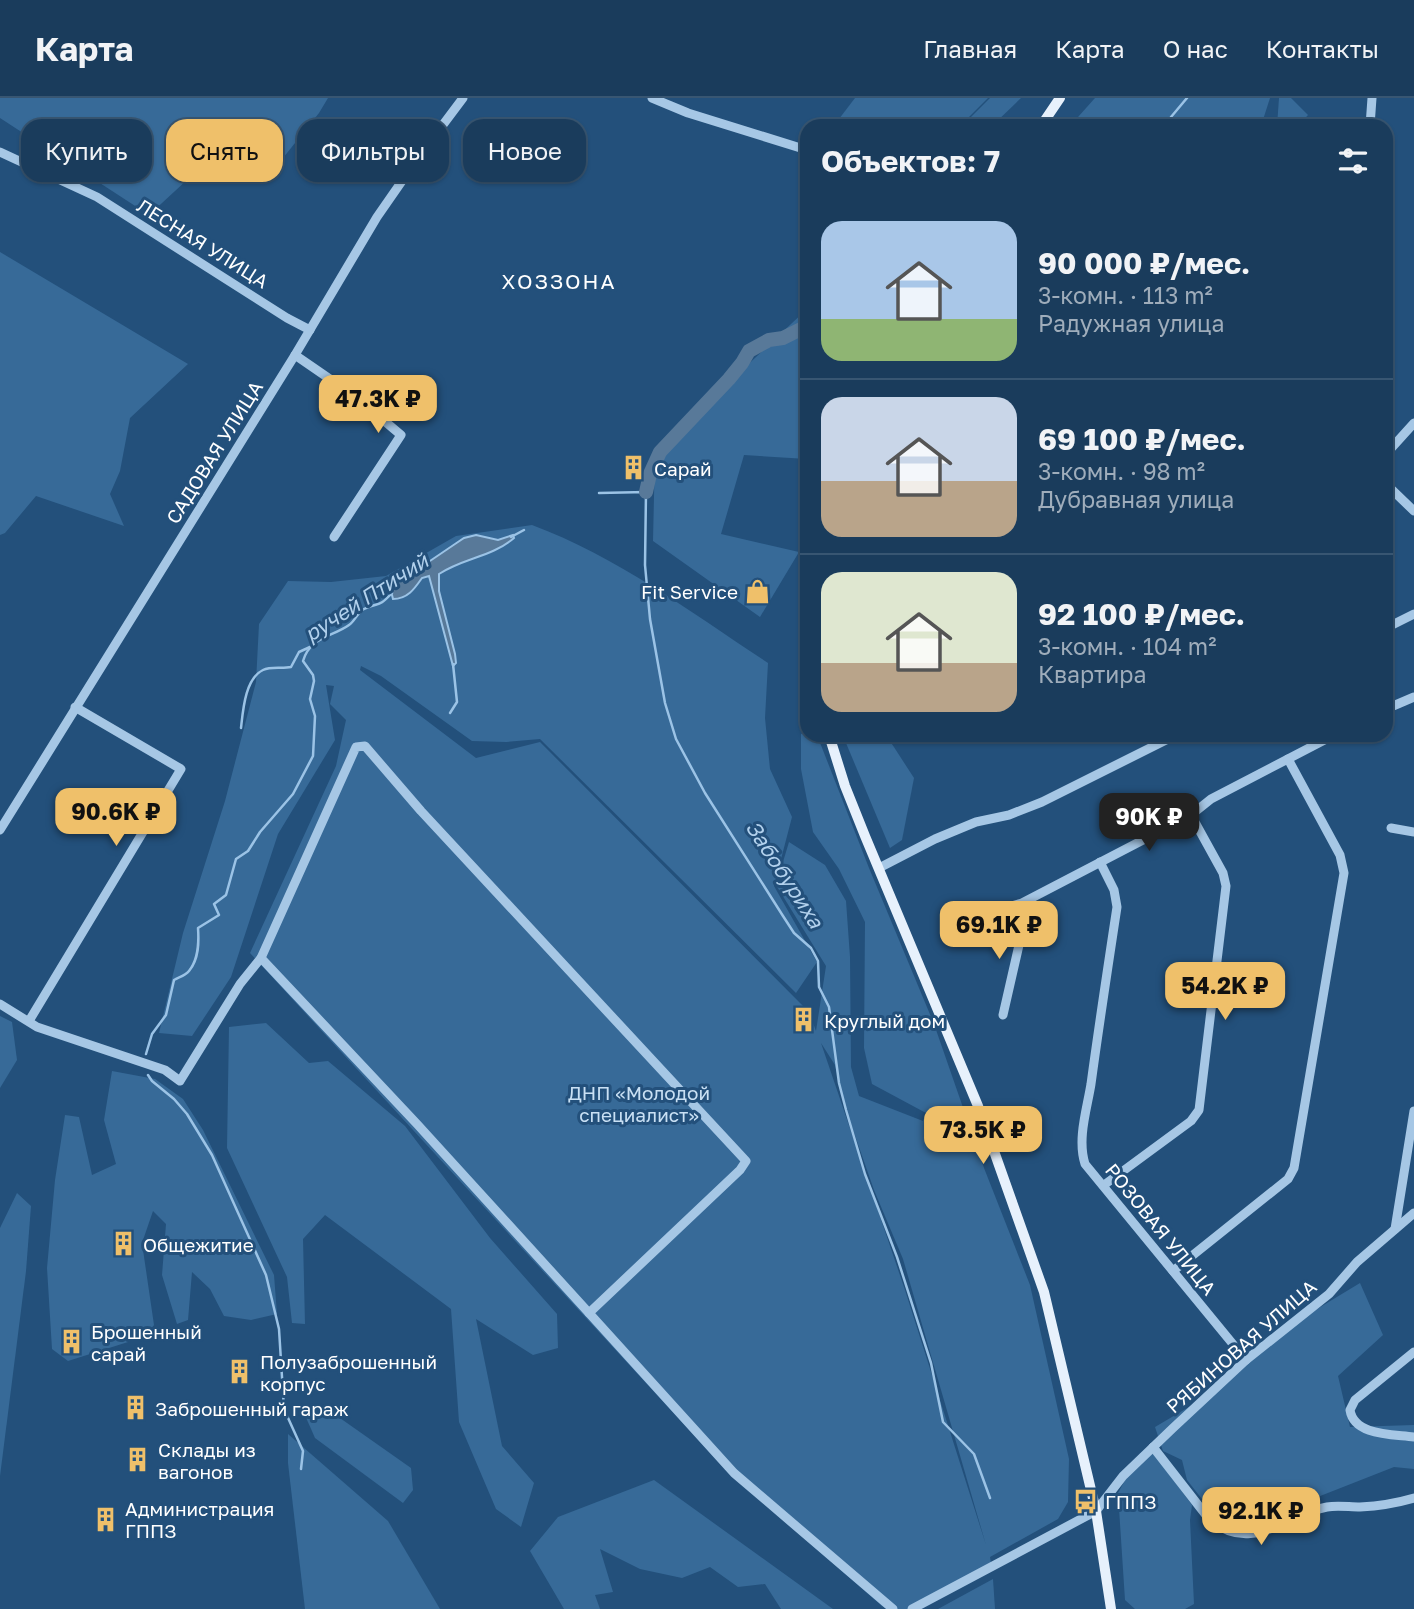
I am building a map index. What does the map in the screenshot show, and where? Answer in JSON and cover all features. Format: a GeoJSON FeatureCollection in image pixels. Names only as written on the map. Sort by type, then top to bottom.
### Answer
{"type":"FeatureCollection","features":[{"type":"Feature","properties":{"kind":"main road"},"geometry":{"type":"LineString","coordinates":[[1046,119],[1060,98]]}},
{"type":"Feature","properties":{"kind":"main road"},"geometry":{"type":"LineString","coordinates":[[832,742],[845,786],[978,1106],[1040,1279],[1096,1511],[1111,1609]]}},
{"type":"Feature","properties":{"kind":"street","name":"САДОВАЯ УЛИЦА"},"geometry":{"type":"LineString","coordinates":[[0,830],[295,355],[377,217],[463,98]]}},
{"type":"Feature","properties":{"kind":"street"},"geometry":{"type":"LineString","coordinates":[[652,98],[688,113],[800,148]]}},
{"type":"Feature","properties":{"kind":"street"},"geometry":{"type":"LineString","coordinates":[[1370,119],[1372,98]]}},
{"type":"Feature","properties":{"kind":"street","name":"ЛЕСНАЯ УЛИЦА"},"geometry":{"type":"LineString","coordinates":[[0,152],[97,197],[310,330]]}},
{"type":"Feature","properties":{"kind":"street"},"geometry":{"type":"LineString","coordinates":[[295,355],[356,397],[401,435],[334,537]]}},
{"type":"Feature","properties":{"kind":"street"},"geometry":{"type":"LineString","coordinates":[[1393,446],[1414,423]]}},
{"type":"Feature","properties":{"kind":"street"},"geometry":{"type":"LineString","coordinates":[[1393,491],[1414,511]]}},
{"type":"Feature","properties":{"kind":"street"},"geometry":{"type":"LineString","coordinates":[[1393,624],[1414,614]]}},
{"type":"Feature","properties":{"kind":"street"},"geometry":{"type":"LineString","coordinates":[[1393,706],[1414,697]]}},
{"type":"Feature","properties":{"kind":"street"},"geometry":{"type":"LineString","coordinates":[[29,1021],[181,769],[75,707]]}},
{"type":"Feature","properties":{"kind":"street"},"geometry":{"type":"LineString","coordinates":[[879,868],[935,839],[976,822],[1009,815],[1042,802],[1162,742]]}},
{"type":"Feature","properties":{"kind":"street"},"geometry":{"type":"LineString","coordinates":[[945,925],[1021,903],[1191,815],[1211,799],[1321,742]]}},
{"type":"Feature","properties":{"kind":"street"},"geometry":{"type":"LineString","coordinates":[[0,1004],[37,1027],[165,1070],[180,1081],[240,984],[261,958],[356,747],[365,746],[430,821],[746,1161],[740,1170],[589,1313]]}},
{"type":"Feature","properties":{"kind":"street"},"geometry":{"type":"LineString","coordinates":[[1173,1271],[1288,1179],[1294,1168],[1344,873],[1340,855],[1288,759]]}},
{"type":"Feature","properties":{"kind":"street"},"geometry":{"type":"LineString","coordinates":[[1104,1185],[1191,1121],[1199,1110],[1226,886],[1223,873],[1191,815]]}},
{"type":"Feature","properties":{"kind":"street"},"geometry":{"type":"LineString","coordinates":[[1391,828],[1414,832]]}},
{"type":"Feature","properties":{"kind":"street","name":"РОЗОВАЯ УЛИЦА"},"geometry":{"type":"LineString","coordinates":[[1100,862],[1114,890],[1117,908],[1082,1149],[1085,1164],[1246,1360]]}},
{"type":"Feature","properties":{"kind":"street"},"geometry":{"type":"LineString","coordinates":[[1003,1015],[1019,945],[1019,933],[1010,906]]}},
{"type":"Feature","properties":{"kind":"street"},"geometry":{"type":"LineString","coordinates":[[261,958],[417,1124],[734,1473],[893,1609]]}},
{"type":"Feature","properties":{"kind":"street"},"geometry":{"type":"LineString","coordinates":[[1395,1229],[1414,1111]]}},
{"type":"Feature","properties":{"kind":"street","name":"РЯБИНОВАЯ УЛИЦА"},"geometry":{"type":"LineString","coordinates":[[1096,1511],[1123,1476],[1153,1447],[1246,1360],[1329,1294],[1357,1262],[1414,1213]]}},
{"type":"Feature","properties":{"kind":"street"},"geometry":{"type":"LineString","coordinates":[[1414,1352],[1355,1401],[1350,1410],[1353,1421],[1363,1429],[1414,1437]]}},
{"type":"Feature","properties":{"kind":"street"},"geometry":{"type":"LineString","coordinates":[[1153,1447],[1209,1519],[1217,1526],[1241,1535],[1263,1531],[1326,1507],[1361,1507],[1414,1498]]}},
{"type":"Feature","properties":{"kind":"street"},"geometry":{"type":"LineString","coordinates":[[912,1609],[1096,1511]]}},
{"type":"Feature","properties":{"kind":"green space"},"geometry":{"type":"Polygon","coordinates":[[[0,98],[328,98],[314,119],[297,119],[297,140],[283,158],[283,119],[166,119],[166,182],[185,182],[149,215],[98,182],[152,182],[152,119],[21,119],[21,132],[0,118],[0,98]]]}},
{"type":"Feature","properties":{"kind":"green space"},"geometry":{"type":"Polygon","coordinates":[[[855,98],[988,98],[967,119],[839,119],[855,98]]]}},
{"type":"Feature","properties":{"kind":"green space"},"geometry":{"type":"Polygon","coordinates":[[[990,98],[1021,98],[999,119],[969,119],[990,98]]]}},
{"type":"Feature","properties":{"kind":"green space"},"geometry":{"type":"Polygon","coordinates":[[[1095,98],[1270,98],[1263,119],[1076,119],[1095,98]]]}},
{"type":"Feature","properties":{"kind":"green space"},"geometry":{"type":"Polygon","coordinates":[[[1279,98],[1291,98],[1308,115],[1304,119],[1278,119],[1279,98]]]}},
{"type":"Feature","properties":{"kind":"green space"},"geometry":{"type":"Polygon","coordinates":[[[0,252],[188,364],[130,418],[120,471],[110,494],[124,526],[36,496],[5,533],[0,535],[0,252]]]}},
{"type":"Feature","properties":{"kind":"green space"},"geometry":{"type":"Polygon","coordinates":[[[800,316],[800,459],[744,455],[721,534],[799,552],[760,617],[653,541],[655,452],[800,316]]]}},
{"type":"Feature","properties":{"kind":"green space","name":"ДНП «Молодой специалист»"},"geometry":{"type":"Polygon","coordinates":[[[532,525],[564,538],[624,570],[768,663],[765,718],[770,769],[792,817],[774,886],[817,962],[796,993],[540,739],[472,741],[381,676],[361,666],[360,670],[476,758],[540,742],[809,1012],[816,1031],[826,966],[776,885],[789,842],[825,865],[846,901],[850,957],[851,1067],[859,1096],[923,1121],[926,1113],[872,1084],[864,1048],[865,922],[839,869],[813,832],[801,769],[801,742],[820,742],[934,1024],[984,1168],[1030,1285],[1069,1459],[1068,1502],[1058,1519],[990,1557],[991,1563],[907,1609],[887,1609],[882,1606],[727,1471],[250,953],[336,766],[346,720],[330,704],[334,686],[326,685],[335,740],[278,834],[231,977],[192,1036],[159,1033],[183,933],[225,801],[256,682],[259,624],[288,581],[331,582],[386,576],[456,536],[532,525]],[[821,1043],[905,1290],[986,1545],[903,1259],[874,1190],[845,1107],[835,1065],[821,1043]]]}},
{"type":"Feature","properties":{"kind":"green space"},"geometry":{"type":"Polygon","coordinates":[[[891,742],[914,778],[902,840],[890,848],[846,743],[891,742]]]}},
{"type":"Feature","properties":{"kind":"green space"},"geometry":{"type":"Polygon","coordinates":[[[0,1016],[12,1022],[17,1060],[0,1088],[0,1016]]]}},
{"type":"Feature","properties":{"kind":"green space"},"geometry":{"type":"Polygon","coordinates":[[[266,1023],[309,1063],[328,1061],[405,1126],[490,1238],[557,1314],[558,1348],[533,1355],[476,1319],[502,1446],[534,1483],[521,1527],[496,1509],[459,1422],[451,1309],[325,1215],[303,1239],[305,1324],[292,1323],[287,1277],[227,1148],[229,1027],[266,1023]]]}},
{"type":"Feature","properties":{"kind":"green space"},"geometry":{"type":"Polygon","coordinates":[[[112,1071],[155,1079],[183,1099],[203,1130],[274,1275],[277,1314],[251,1320],[224,1316],[210,1289],[192,1272],[188,1320],[177,1324],[162,1275],[166,1224],[153,1211],[142,1243],[154,1325],[147,1336],[68,1361],[52,1349],[47,1268],[55,1180],[65,1115],[79,1117],[92,1175],[116,1164],[104,1120],[112,1071]]]}},
{"type":"Feature","properties":{"kind":"green space"},"geometry":{"type":"Polygon","coordinates":[[[17,1193],[31,1206],[26,1271],[0,1476],[0,1228],[17,1193]]]}},
{"type":"Feature","properties":{"kind":"green space"},"geometry":{"type":"Polygon","coordinates":[[[1360,1283],[1383,1335],[1338,1376],[1350,1427],[1414,1425],[1414,1469],[1394,1467],[1310,1500],[1248,1531],[1213,1513],[1187,1480],[1182,1460],[1163,1451],[1155,1427],[1221,1388],[1289,1326],[1360,1283]]]}},
{"type":"Feature","properties":{"kind":"green space"},"geometry":{"type":"Polygon","coordinates":[[[320,1404],[411,1468],[413,1490],[403,1503],[315,1438],[304,1413],[320,1404]]]}},
{"type":"Feature","properties":{"kind":"green space"},"geometry":{"type":"Polygon","coordinates":[[[288,1434],[388,1521],[440,1609],[305,1609],[288,1463],[288,1434]]]}},
{"type":"Feature","properties":{"kind":"green space"},"geometry":{"type":"Polygon","coordinates":[[[1152,1451],[1192,1505],[1190,1520],[1194,1604],[1185,1609],[1135,1609],[1125,1600],[1118,1493],[1140,1453],[1152,1451]]]}},
{"type":"Feature","properties":{"kind":"green space"},"geometry":{"type":"Polygon","coordinates":[[[654,1480],[833,1609],[781,1609],[765,1584],[738,1587],[710,1567],[682,1578],[640,1569],[600,1549],[613,1592],[595,1595],[600,1609],[564,1609],[530,1551],[558,1517],[654,1480]]]}},
{"type":"Feature","properties":{"kind":"green space"},"geometry":{"type":"Polygon","coordinates":[[[993,1579],[995,1609],[938,1609],[993,1579]]]}},
{"type":"Feature","properties":{"kind":"shaded area"},"geometry":{"type":"Polygon","coordinates":[[[476,535],[498,540],[513,535],[514,538],[496,549],[439,574],[439,591],[455,654],[456,663],[453,666],[429,576],[422,578],[417,586],[403,597],[393,599],[391,591],[399,582],[464,538],[476,535]]]}},
{"type":"Feature","properties":{"kind":"waterway","name":"Забобуриха"},"geometry":{"type":"LineString","coordinates":[[1170,119],[1187,98]]}},
{"type":"Feature","properties":{"kind":"waterway","name":"Забобуриха"},"geometry":{"type":"LineString","coordinates":[[646,492],[650,474],[660,452],[729,379],[749,351],[769,340],[783,338],[800,330]]}},
{"type":"Feature","properties":{"kind":"waterway","name":"Забобуриха"},"geometry":{"type":"LineString","coordinates":[[599,493],[646,492],[645,565],[650,619],[665,703],[676,739],[705,793],[783,916],[794,933],[811,948],[818,961],[819,987],[829,1007],[839,1083],[846,1110],[865,1174],[897,1257],[931,1363],[943,1422],[974,1454],[990,1498]]}},
{"type":"Feature","properties":{"kind":"waterway","name":"ручей Птичий"},"geometry":{"type":"LineString","coordinates":[[511,537],[524,530]]}},
{"type":"Feature","properties":{"kind":"waterway","name":"ручей Птичий"},"geometry":{"type":"LineString","coordinates":[[146,1054],[152,1034],[166,1015],[174,980],[187,973],[195,961],[198,928],[219,915],[214,904],[226,895],[236,859],[248,851],[260,832],[293,794],[313,756],[315,716],[310,699],[314,681],[303,661],[306,653],[316,642],[349,625],[362,611],[381,603],[392,593]]}},
{"type":"Feature","properties":{"kind":"waterway"},"geometry":{"type":"LineString","coordinates":[[241,728],[246,696],[257,674],[266,669],[291,667],[299,652],[310,647]]}},
{"type":"Feature","properties":{"kind":"waterway"},"geometry":{"type":"LineString","coordinates":[[450,713],[457,702],[453,664]]}},
{"type":"Feature","properties":{"kind":"waterway"},"geometry":{"type":"LineString","coordinates":[[148,1075],[187,1114],[212,1155],[266,1275],[279,1329],[284,1409],[303,1451],[301,1469]]}},
{"type":"Feature","properties":{"kind":"place","name":"Сарай"},"geometry":{"type":"Point","coordinates":[634,468]}},
{"type":"Feature","properties":{"kind":"place","name":"Fit Service"},"geometry":{"type":"Point","coordinates":[758,591]}},
{"type":"Feature","properties":{"kind":"place","name":"Круглый дом"},"geometry":{"type":"Point","coordinates":[804,1020]}},
{"type":"Feature","properties":{"kind":"place","name":"Общежитие"},"geometry":{"type":"Point","coordinates":[123,1244]}},
{"type":"Feature","properties":{"kind":"place","name":"Брошенный сарай"},"geometry":{"type":"Point","coordinates":[71,1342]}},
{"type":"Feature","properties":{"kind":"place","name":"Полузаброшенный корпус"},"geometry":{"type":"Point","coordinates":[240,1372]}},
{"type":"Feature","properties":{"kind":"place","name":"Заброшенный гараж"},"geometry":{"type":"Point","coordinates":[135,1408]}},
{"type":"Feature","properties":{"kind":"place","name":"Склады из вагонов"},"geometry":{"type":"Point","coordinates":[138,1460]}},
{"type":"Feature","properties":{"kind":"place","name":"ГППЗ"},"geometry":{"type":"Point","coordinates":[1085,1501]}},
{"type":"Feature","properties":{"kind":"place","name":"Администрация ГППЗ"},"geometry":{"type":"Point","coordinates":[105,1519]}},
{"type":"Feature","properties":{"kind":"district","name":"ХОЗЗОНА"},"geometry":{"type":"Point","coordinates":[559,281]}}]}
